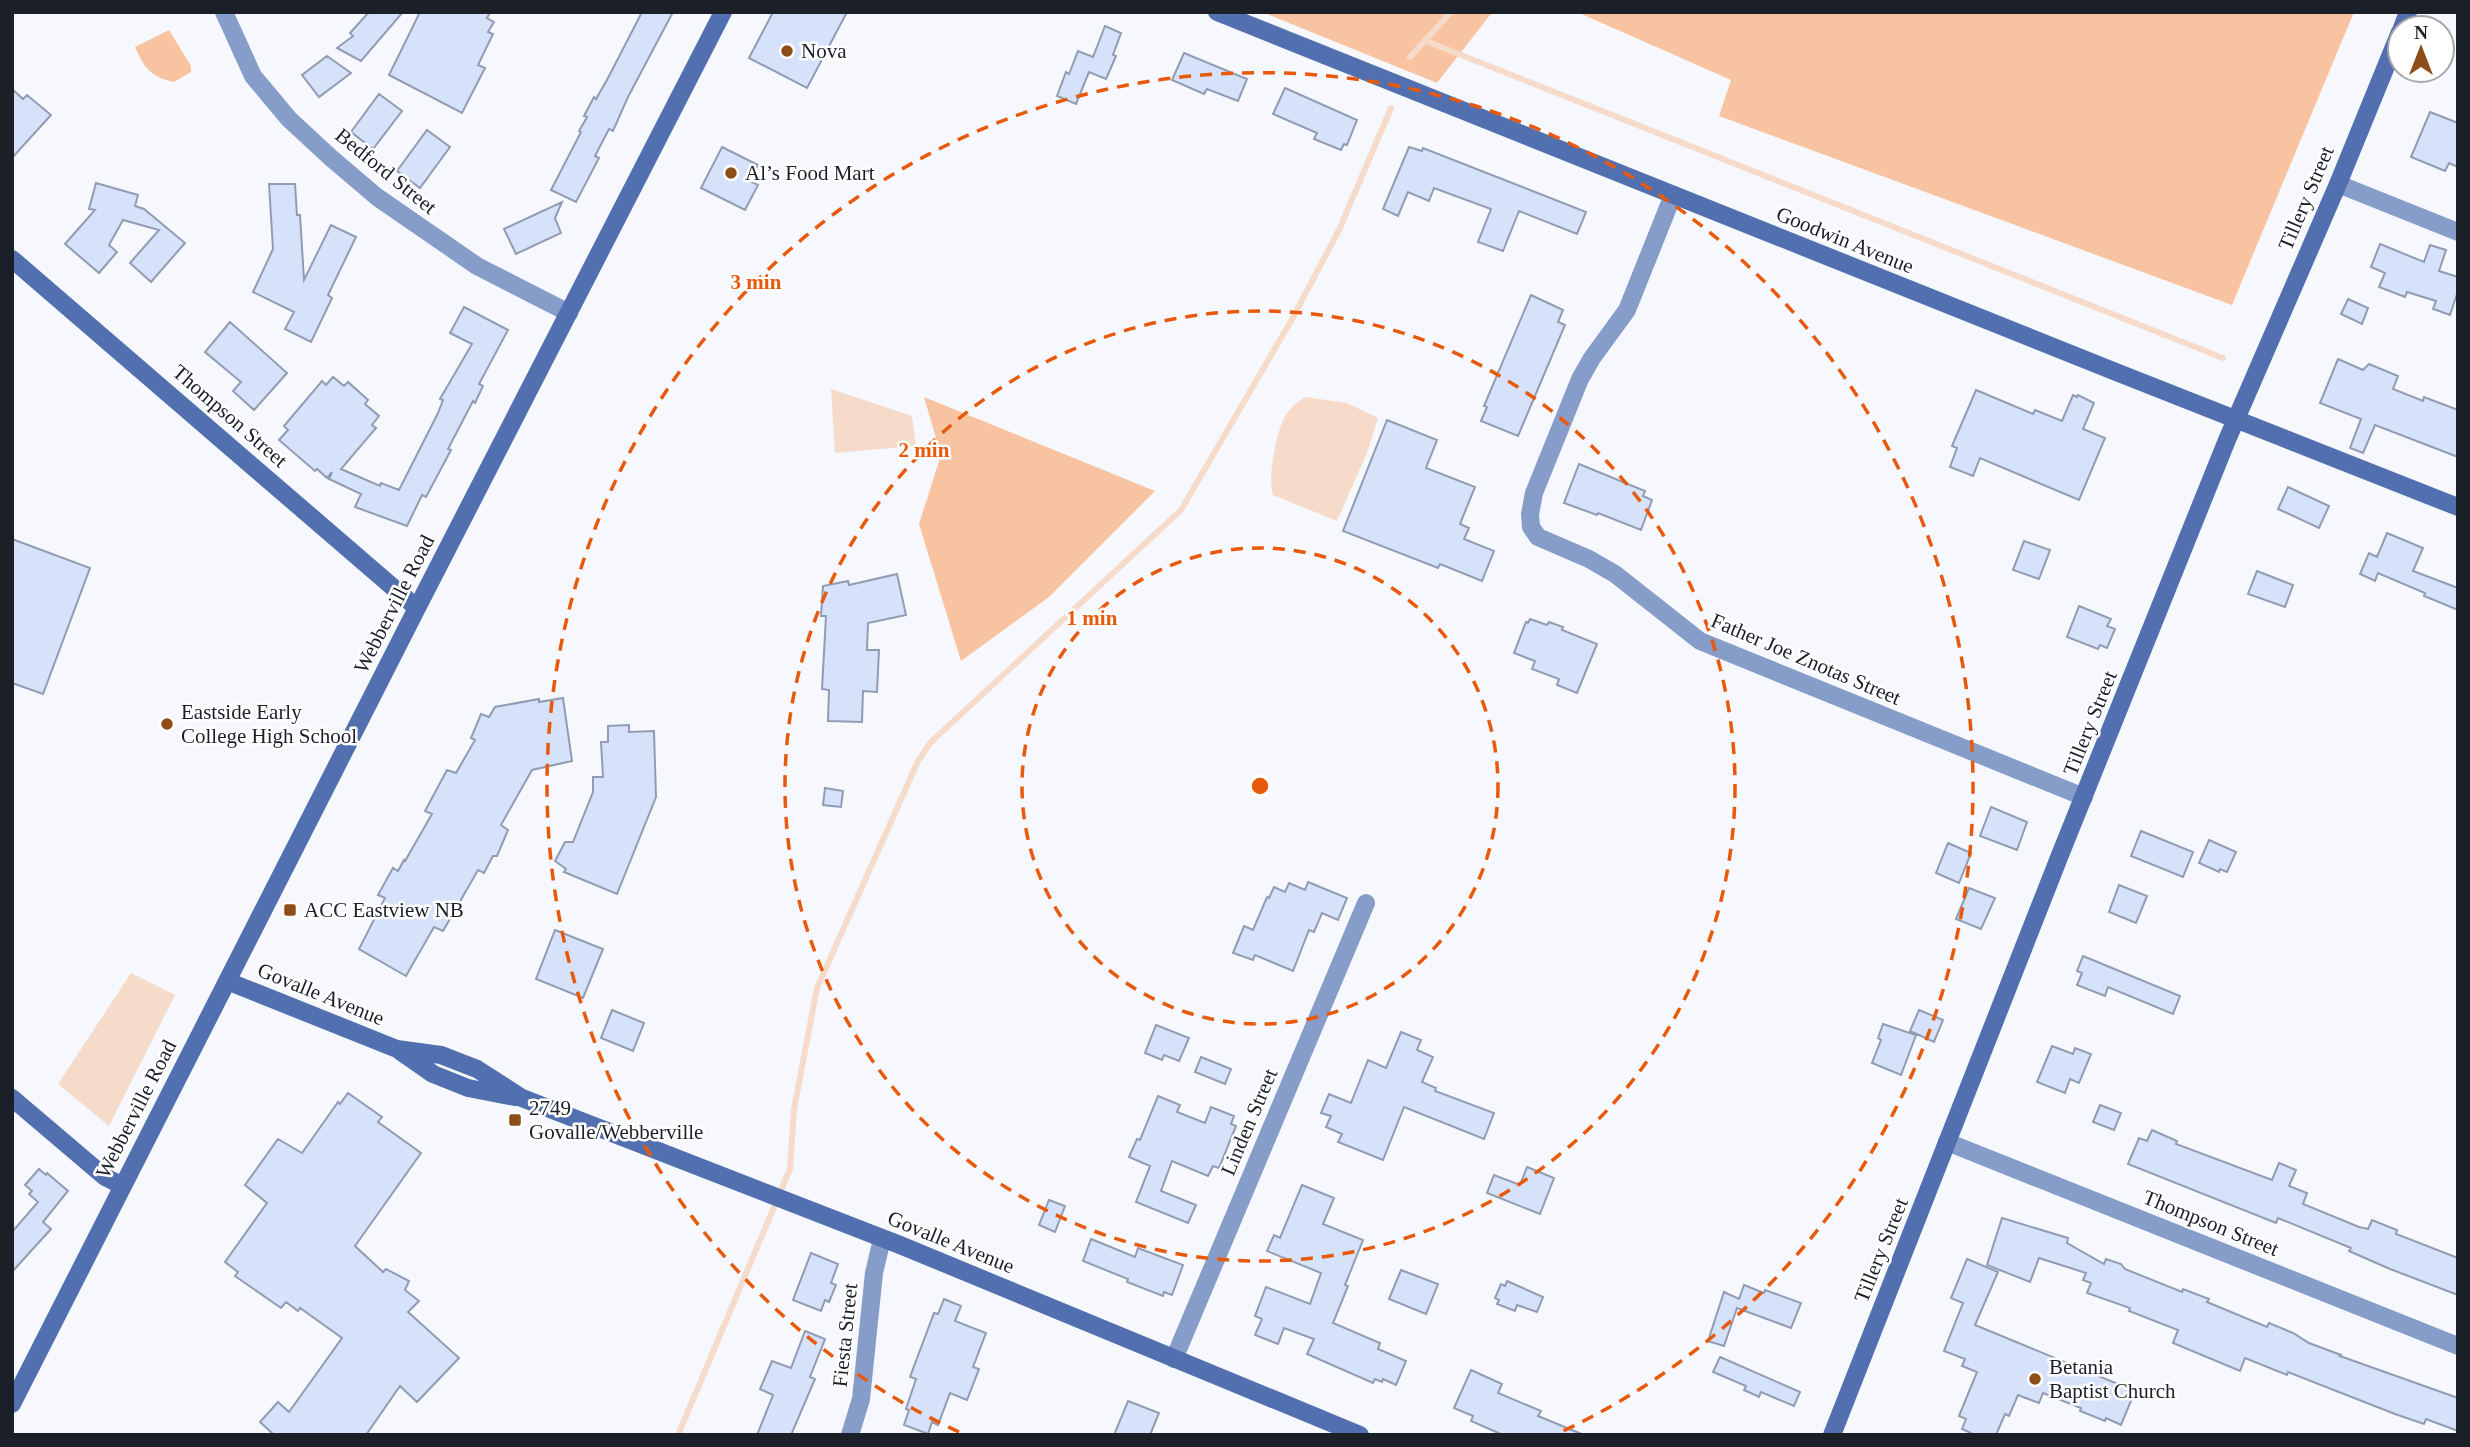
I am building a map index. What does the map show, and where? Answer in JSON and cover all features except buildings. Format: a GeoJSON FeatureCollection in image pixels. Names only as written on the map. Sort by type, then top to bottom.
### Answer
{"type":"FeatureCollection","features":[{"type":"Feature","properties":{"kind":"street","name":"Bedford Street"},"geometry":{"type":"LineString","coordinates":[[224,12],[253,76],[289,119],[330,157],[377,197],[477,266],[569,313]]}},
{"type":"Feature","properties":{"kind":"street","name":"Webberville Road"},"geometry":{"type":"LineString","coordinates":[[12,1404],[723,12]]}},
{"type":"Feature","properties":{"kind":"street","name":"Goodwin Avenue"},"geometry":{"type":"LineString","coordinates":[[1217,12],[2458,507]]}},
{"type":"Feature","properties":{"kind":"street","name":"Tillery Street"},"geometry":{"type":"LineString","coordinates":[[1832,1435],[2236,419],[2386,67]]}},
{"type":"Feature","properties":{"kind":"street"},"geometry":{"type":"LineString","coordinates":[[2338,184],[2458,232]]}},
{"type":"Feature","properties":{"kind":"street","name":"Father Joe Znotas Street"},"geometry":{"type":"LineString","coordinates":[[1673,195],[1627,310],[1580,379],[1534,493],[1530,514],[1531,527],[1538,537],[1589,559],[1615,574],[1700,641],[2084,797]]}},
{"type":"Feature","properties":{"kind":"street","name":"Thompson Street"},"geometry":{"type":"LineString","coordinates":[[12,259],[417,608]]}},
{"type":"Feature","properties":{"kind":"street","name":"Linden Street"},"geometry":{"type":"LineString","coordinates":[[1174,1359],[1366,903]]}},
{"type":"Feature","properties":{"kind":"street","name":"Govalle Avenue"},"geometry":{"type":"LineString","coordinates":[[227,981],[397,1049],[441,1055],[477,1069],[522,1098],[882,1239],[1360,1435]]}},
{"type":"Feature","properties":{"kind":"street"},"geometry":{"type":"LineString","coordinates":[[12,1098],[106,1177],[123,1186]]}},
{"type":"Feature","properties":{"kind":"street","name":"Thompson Street"},"geometry":{"type":"LineString","coordinates":[[1947,1142],[2458,1346]]}},
{"type":"Feature","properties":{"kind":"street","name":"Fiesta Street"},"geometry":{"type":"LineString","coordinates":[[850,1435],[861,1399],[874,1273],[882,1239]]}},
{"type":"Feature","properties":{"kind":"shaded area"},"geometry":{"type":"Polygon","coordinates":[[[1262,12],[1500,12],[1490,15],[1437,83],[1262,12]]]}},
{"type":"Feature","properties":{"kind":"shaded area"},"geometry":{"type":"Polygon","coordinates":[[[1577,12],[2354,12],[2232,305],[1719,116],[1731,80],[1577,12]]]}},
{"type":"Feature","properties":{"kind":"shaded area"},"geometry":{"type":"Polygon","coordinates":[[[169,30],[191,66],[191,72],[174,82],[149,70],[135,47],[169,30]]]}},
{"type":"Feature","properties":{"kind":"shaded area"},"geometry":{"type":"Polygon","coordinates":[[[831,389],[912,416],[916,446],[835,453],[831,389]]]}},
{"type":"Feature","properties":{"kind":"shaded area"},"geometry":{"type":"Polygon","coordinates":[[[924,397],[1155,491],[1049,597],[961,661],[919,524],[941,455],[924,397]]]}},
{"type":"Feature","properties":{"kind":"shaded area"},"geometry":{"type":"Polygon","coordinates":[[[1305,397],[1347,403],[1378,418],[1367,453],[1337,521],[1273,495],[1272,465],[1280,428],[1290,410],[1305,397]]]}},
{"type":"Feature","properties":{"kind":"shaded area"},"geometry":{"type":"Polygon","coordinates":[[[131,973],[175,995],[109,1126],[58,1084],[131,973]]]}},
{"type":"Feature","properties":{"kind":"waterway"},"geometry":{"type":"LineString","coordinates":[[1410,57],[1451,12]]}},
{"type":"Feature","properties":{"kind":"waterway"},"geometry":{"type":"LineString","coordinates":[[1426,41],[2223,358]]}},
{"type":"Feature","properties":{"kind":"waterway"},"geometry":{"type":"LineString","coordinates":[[678,1435],[790,1169],[794,1109],[817,988],[918,761],[931,742],[1181,510],[1291,321],[1339,230],[1391,108]]}},
{"type":"Feature","properties":{"kind":"place","name":"Nova"},"geometry":{"type":"Point","coordinates":[787,51]}},
{"type":"Feature","properties":{"kind":"place","name":"Al’s Food Mart"},"geometry":{"type":"Point","coordinates":[731,173]}},
{"type":"Feature","properties":{"kind":"place","name":"Eastside Early College High School"},"geometry":{"type":"Point","coordinates":[167,724]}},
{"type":"Feature","properties":{"kind":"place","name":"ACC Eastview NB"},"geometry":{"type":"Point","coordinates":[290,910]}},
{"type":"Feature","properties":{"kind":"place","name":"2749 Govalle/Webberville"},"geometry":{"type":"Point","coordinates":[515,1120]}},
{"type":"Feature","properties":{"kind":"place","name":"Betania Baptist Church"},"geometry":{"type":"Point","coordinates":[2035,1379]}}]}
